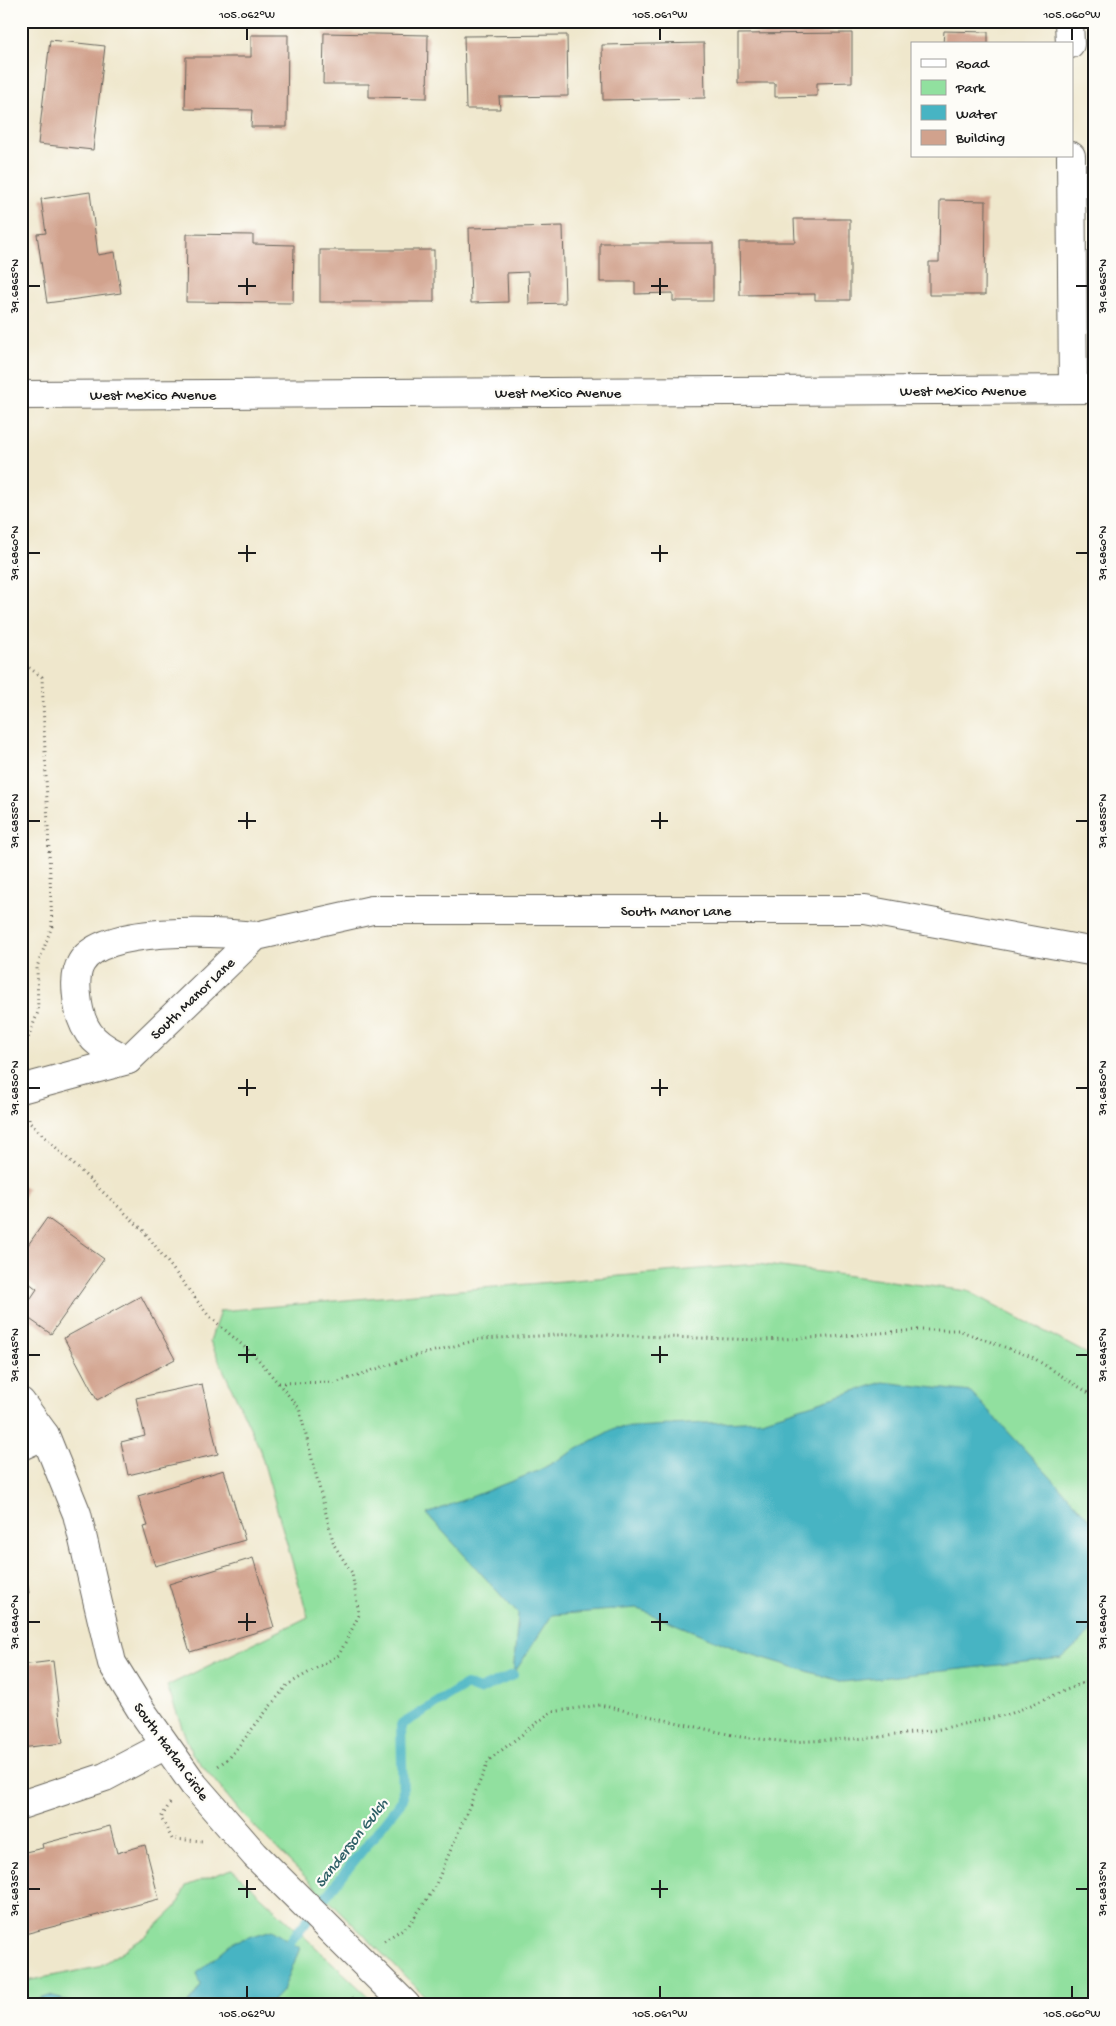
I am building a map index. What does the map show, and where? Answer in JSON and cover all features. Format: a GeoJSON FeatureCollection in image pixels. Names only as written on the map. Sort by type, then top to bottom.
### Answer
{"type":"FeatureCollection","features":[{"type":"Feature","properties":{"kind":"street"},"geometry":{"type":"LineString","coordinates":[[1069,21],[1070,42]]}},
{"type":"Feature","properties":{"kind":"street"},"geometry":{"type":"LineString","coordinates":[[1071,158],[1084,389]]}},
{"type":"Feature","properties":{"kind":"street","name":"West Mexico Avenue"},"geometry":{"type":"LineString","coordinates":[[21,395],[1084,389]]}},
{"type":"Feature","properties":{"kind":"street","name":"South Manor Lane"},"geometry":{"type":"LineString","coordinates":[[128,1060],[110,1052],[86,1033],[78,1005],[76,981],[82,962],[96,950],[118,941],[161,933],[221,933],[256,936],[372,910],[865,910],[1095,952]]}},
{"type":"Feature","properties":{"kind":"street","name":"South Manor Lane"},"geometry":{"type":"LineString","coordinates":[[23,1090],[128,1060],[256,936]]}},
{"type":"Feature","properties":{"kind":"street","name":"South Harlan Circle"},"geometry":{"type":"LineString","coordinates":[[21,1402],[33,1441],[77,1514],[112,1663],[164,1746],[194,1785],[255,1855],[406,2005]]}},
{"type":"Feature","properties":{"kind":"street"},"geometry":{"type":"LineString","coordinates":[[21,1804],[105,1777],[164,1746]]}},
{"type":"Feature","properties":{"kind":"path"},"geometry":{"type":"LineString","coordinates":[[21,662],[42,677],[52,926],[37,967],[38,1012],[25,1046],[23,1090],[30,1122],[143,1230],[208,1315],[257,1358],[299,1408],[334,1545],[352,1573],[359,1615],[339,1655],[287,1685],[230,1757],[194,1785]]}},
{"type":"Feature","properties":{"kind":"path"},"geometry":{"type":"LineString","coordinates":[[278,1383],[338,1382],[415,1356],[481,1339],[574,1334],[761,1340],[917,1330],[958,1330],[1032,1357],[1095,1397]]}},
{"type":"Feature","properties":{"kind":"path"},"geometry":{"type":"LineString","coordinates":[[359,1958],[409,1925],[434,1889],[489,1760],[551,1712],[600,1704],[741,1737],[790,1742],[872,1738],[934,1730],[1010,1714],[1085,1682],[1095,1682]]}},
{"type":"Feature","properties":{"kind":"green space"},"geometry":{"type":"Polygon","coordinates":[[[757,1264],[968,1291],[1095,1358],[1095,2005],[434,2005],[242,1814],[191,1752],[167,1686],[308,1617],[259,1447],[210,1341],[220,1311],[757,1264]]]}},
{"type":"Feature","properties":{"kind":"green space"},"geometry":{"type":"Polygon","coordinates":[[[232,1869],[371,1999],[362,2005],[21,2005],[21,1982],[98,1967],[145,1937],[176,1907],[186,1886],[232,1869]]]}},
{"type":"Feature","properties":{"kind":"water"},"geometry":{"type":"Polygon","coordinates":[[[883,1382],[971,1392],[1095,1525],[1095,1628],[1062,1658],[843,1682],[744,1652],[636,1608],[552,1615],[513,1675],[518,1614],[427,1514],[538,1471],[615,1428],[762,1420],[883,1382]]]}},
{"type":"Feature","properties":{"kind":"water"},"geometry":{"type":"Polygon","coordinates":[[[272,1930],[300,1948],[283,1990],[269,2005],[188,2005],[201,1985],[197,1973],[233,1942],[272,1930]]]}},
{"type":"Feature","properties":{"kind":"water"},"geometry":{"type":"Polygon","coordinates":[[[49,1996],[85,2005],[22,2005],[49,1996]]]}},
{"type":"Feature","properties":{"kind":"building"},"geometry":{"type":"Polygon","coordinates":[[[944,31],[988,32],[988,42],[943,42],[944,31]]]}},
{"type":"Feature","properties":{"kind":"building"},"geometry":{"type":"Polygon","coordinates":[[[324,33],[428,35],[427,98],[369,97],[369,84],[323,84],[324,33]]]}},
{"type":"Feature","properties":{"kind":"building"},"geometry":{"type":"Polygon","coordinates":[[[852,33],[852,82],[817,83],[817,96],[775,97],[775,83],[738,83],[738,34],[852,33]]]}},
{"type":"Feature","properties":{"kind":"building"},"geometry":{"type":"Polygon","coordinates":[[[251,35],[288,35],[287,127],[251,127],[252,110],[185,109],[186,57],[251,57],[251,35]]]}},
{"type":"Feature","properties":{"kind":"building"},"geometry":{"type":"Polygon","coordinates":[[[567,35],[568,96],[499,97],[500,109],[466,109],[464,36],[567,35]]]}},
{"type":"Feature","properties":{"kind":"building"},"geometry":{"type":"Polygon","coordinates":[[[50,40],[105,46],[93,150],[38,144],[50,40]]]}},
{"type":"Feature","properties":{"kind":"building"},"geometry":{"type":"Polygon","coordinates":[[[704,43],[705,98],[603,100],[602,45],[704,43]]]}},
{"type":"Feature","properties":{"kind":"building"},"geometry":{"type":"Polygon","coordinates":[[[90,192],[98,255],[115,252],[121,293],[47,303],[37,234],[46,233],[41,199],[90,192]]]}},
{"type":"Feature","properties":{"kind":"building"},"geometry":{"type":"Polygon","coordinates":[[[940,200],[986,201],[985,295],[929,295],[929,262],[939,262],[940,200]]]}},
{"type":"Feature","properties":{"kind":"building"},"geometry":{"type":"Polygon","coordinates":[[[794,219],[850,219],[850,300],[815,300],[815,294],[740,295],[739,242],[795,242],[794,219]]]}},
{"type":"Feature","properties":{"kind":"building"},"geometry":{"type":"Polygon","coordinates":[[[563,226],[565,303],[529,304],[528,272],[507,273],[508,302],[471,303],[469,228],[563,226]]]}},
{"type":"Feature","properties":{"kind":"building"},"geometry":{"type":"Polygon","coordinates":[[[187,234],[253,235],[253,244],[294,245],[293,303],[186,302],[187,234]]]}},
{"type":"Feature","properties":{"kind":"building"},"geometry":{"type":"Polygon","coordinates":[[[600,243],[713,243],[713,301],[673,301],[673,293],[635,294],[635,282],[600,282],[600,243]]]}},
{"type":"Feature","properties":{"kind":"building"},"geometry":{"type":"Polygon","coordinates":[[[320,250],[434,250],[434,302],[320,302],[320,250]]]}},
{"type":"Feature","properties":{"kind":"building"},"geometry":{"type":"Polygon","coordinates":[[[21,1185],[28,1188],[21,1202],[21,1185]]]}},
{"type":"Feature","properties":{"kind":"building"},"geometry":{"type":"Polygon","coordinates":[[[47,1218],[104,1259],[51,1334],[21,1313],[37,1289],[21,1277],[21,1255],[47,1218]]]}},
{"type":"Feature","properties":{"kind":"building"},"geometry":{"type":"Polygon","coordinates":[[[141,1296],[175,1359],[97,1400],[64,1338],[141,1296]]]}},
{"type":"Feature","properties":{"kind":"building"},"geometry":{"type":"Polygon","coordinates":[[[202,1384],[218,1454],[128,1475],[121,1442],[145,1436],[136,1398],[202,1384]]]}},
{"type":"Feature","properties":{"kind":"building"},"geometry":{"type":"Polygon","coordinates":[[[224,1470],[245,1540],[155,1566],[143,1527],[148,1526],[138,1496],[224,1470]]]}},
{"type":"Feature","properties":{"kind":"building"},"geometry":{"type":"Polygon","coordinates":[[[21,1547],[29,1593],[21,1595],[21,1547]]]}},
{"type":"Feature","properties":{"kind":"building"},"geometry":{"type":"Polygon","coordinates":[[[253,1558],[274,1627],[190,1652],[169,1584],[253,1558]]]}},
{"type":"Feature","properties":{"kind":"building"},"geometry":{"type":"Polygon","coordinates":[[[53,1661],[63,1743],[21,1748],[21,1665],[53,1661]]]}},
{"type":"Feature","properties":{"kind":"building"},"geometry":{"type":"Polygon","coordinates":[[[110,1826],[117,1853],[145,1845],[159,1899],[21,1935],[21,1853],[43,1848],[42,1844],[110,1826]]]}},
{"type":"Feature","properties":{"kind":"waterway","name":"Sanderson Gulch"},"geometry":{"type":"LineString","coordinates":[[279,1950],[289,1943],[403,1799],[401,1725],[466,1685],[479,1690],[513,1675]]}}]}
